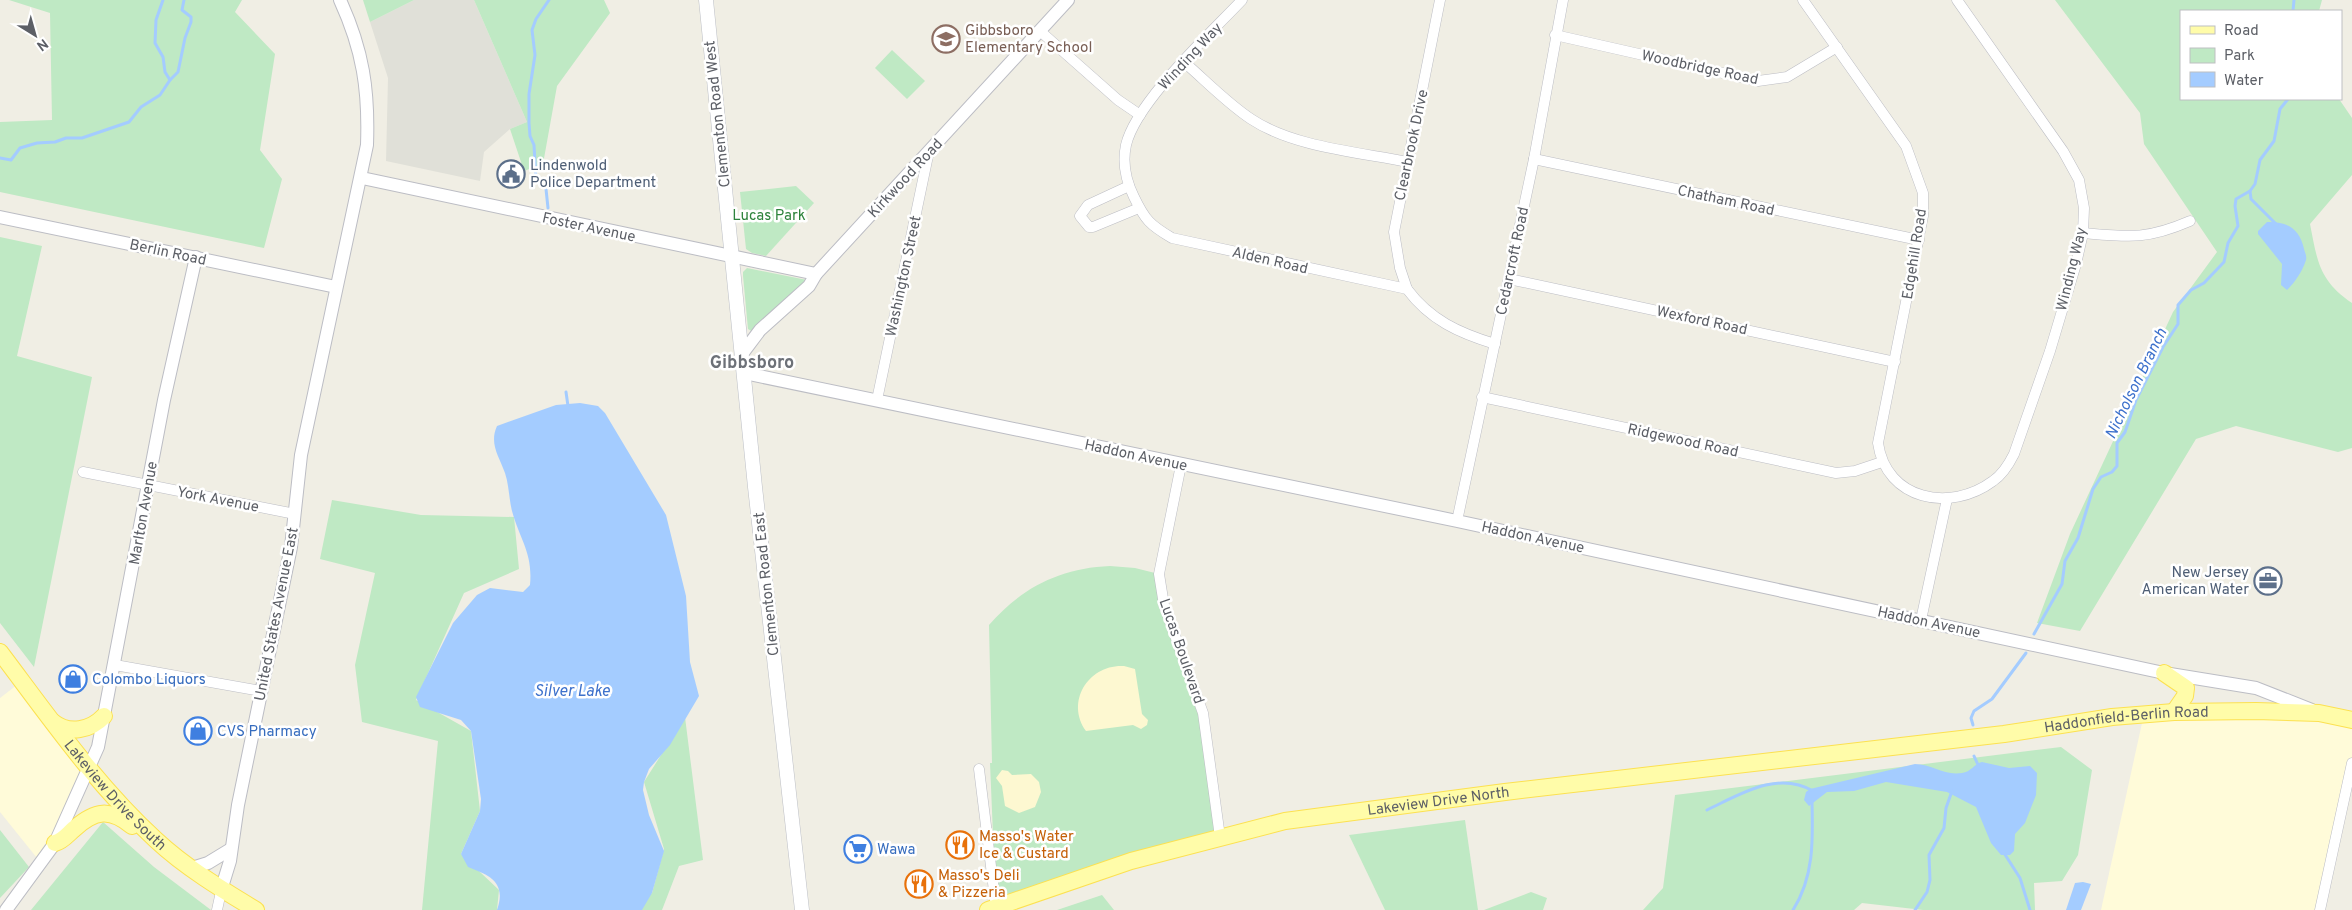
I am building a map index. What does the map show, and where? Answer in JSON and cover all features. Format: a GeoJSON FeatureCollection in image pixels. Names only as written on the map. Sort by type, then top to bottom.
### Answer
{"type":"FeatureCollection","features":[{"type":"Feature","properties":{"kind":"main road","name":"Clementon Road West"},"geometry":{"type":"LineString","coordinates":[[706,0],[733,257]]}},
{"type":"Feature","properties":{"kind":"main road","name":"Clementon Road East"},"geometry":{"type":"LineString","coordinates":[[733,257],[802,910]]}},
{"type":"Feature","properties":{"kind":"main road","name":"Lakeview Drive South"},"geometry":{"type":"LineString","coordinates":[[0,652],[89,768],[155,839],[192,868],[256,910]]}},
{"type":"Feature","properties":{"kind":"main road"},"geometry":{"type":"LineString","coordinates":[[2164,673],[2179,681],[2186,688],[2186,696],[2174,712]]}},
{"type":"Feature","properties":{"kind":"main road","name":"Haddonfield-Berlin Road"},"geometry":{"type":"LineString","coordinates":[[1902,746],[2004,734],[2112,717],[2174,712],[2318,713],[2352,720]]}},
{"type":"Feature","properties":{"kind":"main road"},"geometry":{"type":"LineString","coordinates":[[53,722],[70,729],[86,729],[97,724],[104,716]]}},
{"type":"Feature","properties":{"kind":"main road","name":"Lakeview Drive North"},"geometry":{"type":"LineString","coordinates":[[992,909],[1131,861],[1285,821],[1514,791],[1902,746]]}},
{"type":"Feature","properties":{"kind":"main road"},"geometry":{"type":"LineString","coordinates":[[55,843],[60,842],[82,822],[95,815],[109,813],[119,816],[141,833],[155,839]]}},
{"type":"Feature","properties":{"kind":"street","name":"United States Avenue East"},"geometry":{"type":"LineString","coordinates":[[217,910],[230,861],[261,691],[291,547],[300,455],[336,287],[362,178],[367,145],[369,106],[361,56],[351,24],[340,0]]}},
{"type":"Feature","properties":{"kind":"street","name":"Kirkwood Road"},"geometry":{"type":"LineString","coordinates":[[742,354],[760,330],[810,286],[816,274],[1068,0]]}},
{"type":"Feature","properties":{"kind":"street","name":"Winding Way"},"geometry":{"type":"LineString","coordinates":[[1140,115],[1184,62],[1242,0]]}},
{"type":"Feature","properties":{"kind":"street","name":"Clearbrook Drive"},"geometry":{"type":"LineString","coordinates":[[1407,289],[1400,268],[1394,232],[1440,0]]}},
{"type":"Feature","properties":{"kind":"street","name":"Cedarcroft Road"},"geometry":{"type":"LineString","coordinates":[[1457,521],[1534,159],[1555,35],[1563,0]]}},
{"type":"Feature","properties":{"kind":"street","name":"Edgehill Road"},"geometry":{"type":"LineString","coordinates":[[1803,0],[1906,146],[1914,162],[1923,193],[1923,216],[1878,443],[1882,462]]}},
{"type":"Feature","properties":{"kind":"street","name":"Winding Way"},"geometry":{"type":"LineString","coordinates":[[1947,499],[1967,495],[1993,481],[2007,467],[2014,454],[2050,351],[2083,233],[2084,208],[2079,180],[2074,169],[1957,0]]}},
{"type":"Feature","properties":{"kind":"street"},"geometry":{"type":"LineString","coordinates":[[1040,31],[1118,100],[1140,115]]}},
{"type":"Feature","properties":{"kind":"street","name":"Woodbridge Road"},"geometry":{"type":"LineString","coordinates":[[1555,35],[1758,81],[1787,76],[1837,46]]}},
{"type":"Feature","properties":{"kind":"street"},"geometry":{"type":"LineString","coordinates":[[1184,62],[1240,111],[1283,135],[1408,162]]}},
{"type":"Feature","properties":{"kind":"street","name":"Alden Road"},"geometry":{"type":"LineString","coordinates":[[1140,115],[1126,146],[1124,160],[1128,186],[1149,224],[1172,238],[1407,289]]}},
{"type":"Feature","properties":{"kind":"street","name":"Washington Street"},"geometry":{"type":"LineString","coordinates":[[877,400],[930,152]]}},
{"type":"Feature","properties":{"kind":"street","name":"Chatham Road"},"geometry":{"type":"LineString","coordinates":[[1534,159],[1918,240]]}},
{"type":"Feature","properties":{"kind":"street","name":"Foster Avenue"},"geometry":{"type":"LineString","coordinates":[[362,178],[816,274]]}},
{"type":"Feature","properties":{"kind":"street"},"geometry":{"type":"LineString","coordinates":[[1128,186],[1088,205],[1082,210],[1080,216],[1089,227],[1093,227],[1139,208]]}},
{"type":"Feature","properties":{"kind":"street","name":"Berlin Road"},"geometry":{"type":"LineString","coordinates":[[0,216],[336,287]]}},
{"type":"Feature","properties":{"kind":"street"},"geometry":{"type":"LineString","coordinates":[[2083,233],[2144,237],[2162,233],[2190,222]]}},
{"type":"Feature","properties":{"kind":"street","name":"Marlton Avenue"},"geometry":{"type":"LineString","coordinates":[[6,910],[55,843],[98,747],[115,665],[147,484],[196,257]]}},
{"type":"Feature","properties":{"kind":"street","name":"Wexford Road"},"geometry":{"type":"LineString","coordinates":[[1509,279],[1895,362]]}},
{"type":"Feature","properties":{"kind":"street"},"geometry":{"type":"LineString","coordinates":[[1407,289],[1426,311],[1449,328],[1495,344]]}},
{"type":"Feature","properties":{"kind":"street","name":"Haddon Avenue"},"geometry":{"type":"LineString","coordinates":[[744,373],[1457,521],[2164,673],[2256,688],[2318,713]]}},
{"type":"Feature","properties":{"kind":"street","name":"Ridgewood Road"},"geometry":{"type":"LineString","coordinates":[[1482,397],[1836,473],[1855,472],[1882,462]]}},
{"type":"Feature","properties":{"kind":"street"},"geometry":{"type":"LineString","coordinates":[[1882,462],[1896,480],[1909,490],[1933,498],[1947,499],[1921,620]]}},
{"type":"Feature","properties":{"kind":"street","name":"Lucas Boulevard"},"geometry":{"type":"LineString","coordinates":[[1181,465],[1159,574],[1164,605],[1203,713],[1220,837]]}},
{"type":"Feature","properties":{"kind":"street","name":"York Avenue"},"geometry":{"type":"LineString","coordinates":[[83,472],[295,514]]}},
{"type":"Feature","properties":{"kind":"street"},"geometry":{"type":"LineString","coordinates":[[115,665],[261,691]]}},
{"type":"Feature","properties":{"kind":"street"},"geometry":{"type":"LineString","coordinates":[[2320,910],[2352,763]]}},
{"type":"Feature","properties":{"kind":"street"},"geometry":{"type":"LineString","coordinates":[[979,769],[992,909]]}},
{"type":"Feature","properties":{"kind":"street"},"geometry":{"type":"LineString","coordinates":[[192,868],[208,863],[231,849]]}},
{"type":"Feature","properties":{"kind":"shaded area"},"geometry":{"type":"Polygon","coordinates":[[[414,0],[474,0],[527,122],[510,129],[484,152],[480,181],[386,161],[388,78],[370,22],[414,0]]]}},
{"type":"Feature","properties":{"kind":"shaded area"},"geometry":{"type":"Polygon","coordinates":[[[22,681],[89,768],[41,863],[0,812],[0,698],[22,681]]]}},
{"type":"Feature","properties":{"kind":"shaded area"},"geometry":{"type":"Polygon","coordinates":[[[2144,714],[2352,720],[2352,763],[2320,910],[2101,910],[2144,714]]]}},
{"type":"Feature","properties":{"kind":"green space"},"geometry":{"type":"Polygon","coordinates":[[[9,0],[242,0],[235,12],[275,54],[260,150],[282,179],[264,248],[0,192],[0,122],[52,120],[50,13],[9,0]]]}},
{"type":"Feature","properties":{"kind":"green space"},"geometry":{"type":"Polygon","coordinates":[[[363,0],[414,0],[370,22],[363,0]]]}},
{"type":"Feature","properties":{"kind":"green space"},"geometry":{"type":"Polygon","coordinates":[[[474,0],[604,0],[610,13],[557,86],[543,164],[524,171],[510,129],[527,122],[474,0]]]}},
{"type":"Feature","properties":{"kind":"green space"},"geometry":{"type":"Polygon","coordinates":[[[2055,0],[2322,0],[2319,10],[2180,10],[2180,100],[2340,100],[2352,118],[2352,175],[2310,224],[2321,269],[2332,286],[2352,303],[2352,448],[2338,452],[2236,426],[2196,439],[2080,631],[2037,623],[2070,534],[2173,312],[2217,252],[2144,144],[2140,113],[2055,0]]]}},
{"type":"Feature","properties":{"kind":"green space"},"geometry":{"type":"Polygon","coordinates":[[[892,50],[925,81],[907,99],[875,68],[892,50]]]}},
{"type":"Feature","properties":{"kind":"green space","name":"Lucas Park"},"geometry":{"type":"Polygon","coordinates":[[[796,186],[814,203],[766,256],[752,253],[746,249],[740,192],[796,186]]]}},
{"type":"Feature","properties":{"kind":"green space"},"geometry":{"type":"Polygon","coordinates":[[[0,237],[42,246],[17,356],[92,377],[34,667],[0,623],[0,237]]]}},
{"type":"Feature","properties":{"kind":"green space"},"geometry":{"type":"Polygon","coordinates":[[[747,268],[807,280],[753,332],[748,329],[743,276],[743,272],[747,268]]]}},
{"type":"Feature","properties":{"kind":"green space"},"geometry":{"type":"Polygon","coordinates":[[[332,500],[421,515],[514,517],[519,569],[464,593],[416,700],[471,731],[480,811],[461,854],[499,890],[497,910],[422,910],[438,741],[362,722],[355,665],[375,573],[320,559],[332,500]]]}},
{"type":"Feature","properties":{"kind":"green space"},"geometry":{"type":"Polygon","coordinates":[[[1110,566],[1135,568],[1159,574],[1194,682],[1220,837],[996,907],[990,763],[992,763],[989,625],[1014,600],[1043,582],[1074,571],[1110,566]]]}},
{"type":"Feature","properties":{"kind":"green space"},"geometry":{"type":"Polygon","coordinates":[[[685,717],[703,860],[679,866],[662,910],[632,910],[652,893],[664,849],[644,782],[685,717]]]}},
{"type":"Feature","properties":{"kind":"green space"},"geometry":{"type":"Polygon","coordinates":[[[2061,747],[2092,770],[2078,855],[2062,881],[2034,883],[2035,910],[1923,910],[1862,903],[1854,910],[1643,910],[1663,888],[1675,795],[2061,747]]]}},
{"type":"Feature","properties":{"kind":"green space"},"geometry":{"type":"Polygon","coordinates":[[[1465,820],[1478,910],[1385,910],[1349,835],[1465,820]]]}},
{"type":"Feature","properties":{"kind":"green space"},"geometry":{"type":"Polygon","coordinates":[[[103,822],[154,867],[211,910],[31,910],[103,822]]]}},
{"type":"Feature","properties":{"kind":"green space"},"geometry":{"type":"Polygon","coordinates":[[[0,830],[29,867],[0,898],[0,830]]]}},
{"type":"Feature","properties":{"kind":"green space"},"geometry":{"type":"Polygon","coordinates":[[[1531,892],[1547,898],[1543,910],[1484,910],[1531,892]]]}},
{"type":"Feature","properties":{"kind":"green space"},"geometry":{"type":"Polygon","coordinates":[[[1102,895],[1114,910],[1057,910],[1102,895]]]}},
{"type":"Feature","properties":{"kind":"sand"},"geometry":{"type":"Polygon","coordinates":[[[1124,666],[1135,669],[1142,714],[1148,720],[1147,725],[1141,729],[1133,725],[1086,731],[1080,720],[1078,708],[1084,686],[1100,671],[1111,667],[1124,666]]]}},
{"type":"Feature","properties":{"kind":"sand"},"geometry":{"type":"Polygon","coordinates":[[[1002,770],[1008,771],[1012,775],[1031,774],[1039,782],[1041,792],[1035,807],[1019,813],[1005,806],[1002,786],[996,778],[1002,770]]]}},
{"type":"Feature","properties":{"kind":"water"},"geometry":{"type":"Polygon","coordinates":[[[2267,222],[2281,223],[2296,231],[2306,255],[2306,260],[2300,273],[2287,290],[2281,285],[2282,264],[2258,234],[2258,231],[2267,222]]]}},
{"type":"Feature","properties":{"kind":"water","name":"Silver Lake"},"geometry":{"type":"Polygon","coordinates":[[[580,403],[598,406],[605,413],[666,515],[686,596],[690,662],[699,696],[670,745],[649,769],[644,782],[643,790],[649,815],[664,851],[652,893],[642,910],[497,910],[500,893],[498,886],[483,873],[468,867],[461,854],[480,811],[481,799],[471,731],[461,720],[420,707],[416,697],[453,623],[477,595],[490,588],[523,592],[530,585],[528,555],[515,521],[505,473],[494,444],[497,426],[556,405],[580,403]]]}},
{"type":"Feature","properties":{"kind":"water"},"geometry":{"type":"Polygon","coordinates":[[[1982,762],[2009,768],[2030,766],[2037,773],[2036,795],[2025,823],[2015,834],[2014,851],[2010,855],[2001,855],[1991,843],[1976,807],[1947,792],[1886,782],[1854,791],[1827,792],[1809,806],[1804,800],[1806,792],[1810,789],[1915,764],[1949,773],[1956,773],[1970,770],[1982,762]]]}},
{"type":"Feature","properties":{"kind":"water"},"geometry":{"type":"Polygon","coordinates":[[[2075,883],[2091,884],[2081,910],[2066,910],[2075,883]]]}},
{"type":"Feature","properties":{"kind":"waterway"},"geometry":{"type":"LineString","coordinates":[[163,0],[156,20],[155,43],[163,57],[165,72],[170,80]]}},
{"type":"Feature","properties":{"kind":"waterway"},"geometry":{"type":"LineString","coordinates":[[0,158],[11,160],[20,148],[37,143],[55,142],[66,138],[82,138],[129,122],[141,107],[160,95],[178,72],[185,38],[191,22],[191,17],[182,10],[184,0]]}},
{"type":"Feature","properties":{"kind":"waterway"},"geometry":{"type":"LineString","coordinates":[[548,208],[546,189],[536,180],[534,145],[530,136],[529,94],[535,55],[532,30],[536,19],[549,0]]}},
{"type":"Feature","properties":{"kind":"waterway","name":"Nicholson Branch"},"geometry":{"type":"LineString","coordinates":[[2293,10],[2294,0]]}},
{"type":"Feature","properties":{"kind":"waterway","name":"Nicholson Branch"},"geometry":{"type":"LineString","coordinates":[[2034,634],[2062,584],[2065,561],[2078,538],[2093,489],[2101,477],[2112,472],[2117,466],[2117,443],[2125,432],[2136,400],[2163,347],[2178,324],[2178,305],[2191,290],[2204,283],[2224,262],[2228,243],[2238,226],[2235,206],[2236,199],[2250,191],[2255,184],[2260,160],[2274,141],[2280,109],[2287,100]]}},
{"type":"Feature","properties":{"kind":"waterway"},"geometry":{"type":"LineString","coordinates":[[2250,191],[2251,199],[2277,225]]}},
{"type":"Feature","properties":{"kind":"waterway"},"geometry":{"type":"LineString","coordinates":[[566,392],[568,406]]}},
{"type":"Feature","properties":{"kind":"waterway","name":"Nicholson Branch"},"geometry":{"type":"LineString","coordinates":[[1973,725],[1971,718],[1974,711],[1992,699],[2026,653]]}},
{"type":"Feature","properties":{"kind":"waterway","name":"Nicholson Branch"},"geometry":{"type":"LineString","coordinates":[[1974,756],[1979,767]]}},
{"type":"Feature","properties":{"kind":"waterway"},"geometry":{"type":"LineString","coordinates":[[1707,810],[1745,792],[1772,784],[1786,783],[1799,785],[1813,791]]}},
{"type":"Feature","properties":{"kind":"waterway"},"geometry":{"type":"LineString","coordinates":[[1915,910],[1927,892],[1930,880],[1929,855],[1944,828],[1946,808],[1952,791]]}},
{"type":"Feature","properties":{"kind":"waterway","name":"Nicholson Branch"},"geometry":{"type":"LineString","coordinates":[[1793,910],[1805,885],[1809,871],[1812,844],[1812,802]]}},
{"type":"Feature","properties":{"kind":"waterway"},"geometry":{"type":"LineString","coordinates":[[2004,853],[2020,878],[2030,910]]}},
{"type":"Feature","properties":{"kind":"place","name":"Gibbsboro Elementary School"},"geometry":{"type":"Point","coordinates":[946,39]}},
{"type":"Feature","properties":{"kind":"place","name":"Lindenwold Police Department"},"geometry":{"type":"Point","coordinates":[511,174]}},
{"type":"Feature","properties":{"kind":"place","name":"New Jersey American Water"},"geometry":{"type":"Point","coordinates":[2268,581]}},
{"type":"Feature","properties":{"kind":"place","name":"Colombo Liquors"},"geometry":{"type":"Point","coordinates":[73,679]}},
{"type":"Feature","properties":{"kind":"place","name":"CVS Pharmacy"},"geometry":{"type":"Point","coordinates":[198,731]}},
{"type":"Feature","properties":{"kind":"place","name":"Masso's Water Ice & Custard"},"geometry":{"type":"Point","coordinates":[960,845]}},
{"type":"Feature","properties":{"kind":"place","name":"Wawa"},"geometry":{"type":"Point","coordinates":[858,849]}},
{"type":"Feature","properties":{"kind":"place","name":"Masso's Deli & Pizzeria"},"geometry":{"type":"Point","coordinates":[919,884]}},
{"type":"Feature","properties":{"kind":"district","name":"Gibbsboro"},"geometry":{"type":"Point","coordinates":[752,362]}}]}
